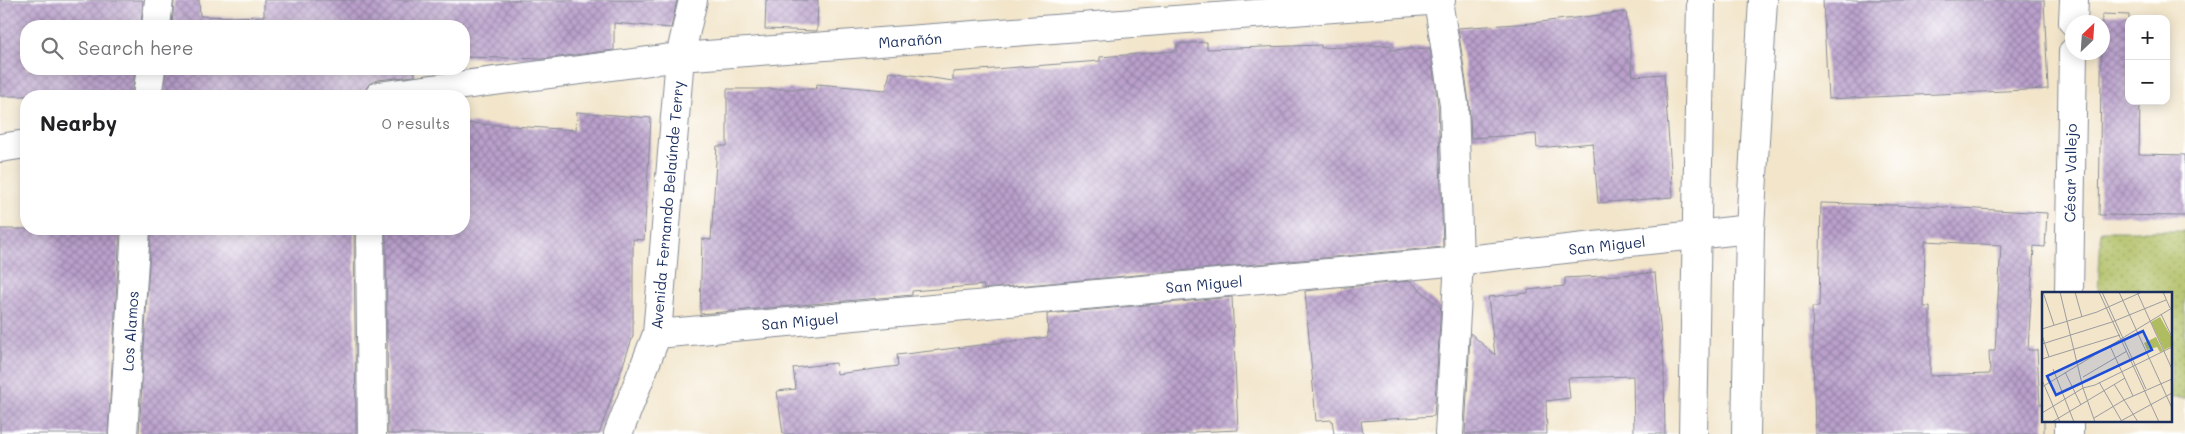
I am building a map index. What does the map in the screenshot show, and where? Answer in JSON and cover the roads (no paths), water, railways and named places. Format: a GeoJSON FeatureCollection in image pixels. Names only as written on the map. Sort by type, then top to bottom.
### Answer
{"type":"FeatureCollection","features":[{"type":"Feature","properties":{"kind":"street"},"geometry":{"type":"LineString","coordinates":[[157,20],[159,0]]}},
{"type":"Feature","properties":{"kind":"street","name":"Avenida Fernando Belaúnde Terry"},"geometry":{"type":"LineString","coordinates":[[618,434],[657,334],[680,57],[693,0]]}},
{"type":"Feature","properties":{"kind":"street"},"geometry":{"type":"LineString","coordinates":[[1440,0],[1454,104],[1459,261],[1448,434]]}},
{"type":"Feature","properties":{"kind":"street","name":"Marañón"},"geometry":{"type":"LineString","coordinates":[[426,90],[680,57],[1440,0]]}},
{"type":"Feature","properties":{"kind":"street"},"geometry":{"type":"LineString","coordinates":[[1693,434],[1701,0]]}},
{"type":"Feature","properties":{"kind":"street"},"geometry":{"type":"LineString","coordinates":[[1746,434],[1750,229],[1763,0]]}},
{"type":"Feature","properties":{"kind":"street"},"geometry":{"type":"LineString","coordinates":[[2073,15],[2074,0]]}},
{"type":"Feature","properties":{"kind":"street","name":"César Vallejo"},"geometry":{"type":"LineString","coordinates":[[2069,292],[2073,60]]}},
{"type":"Feature","properties":{"kind":"street"},"geometry":{"type":"LineString","coordinates":[[148,90],[150,75]]}},
{"type":"Feature","properties":{"kind":"street"},"geometry":{"type":"LineString","coordinates":[[0,148],[20,145]]}},
{"type":"Feature","properties":{"kind":"street","name":"San Miguel"},"geometry":{"type":"LineString","coordinates":[[657,334],[1459,261],[1750,229]]}},
{"type":"Feature","properties":{"kind":"street","name":"Los Alamos"},"geometry":{"type":"LineString","coordinates":[[123,434],[136,235]]}},
{"type":"Feature","properties":{"kind":"street"},"geometry":{"type":"LineString","coordinates":[[370,235],[372,434]]}}]}
